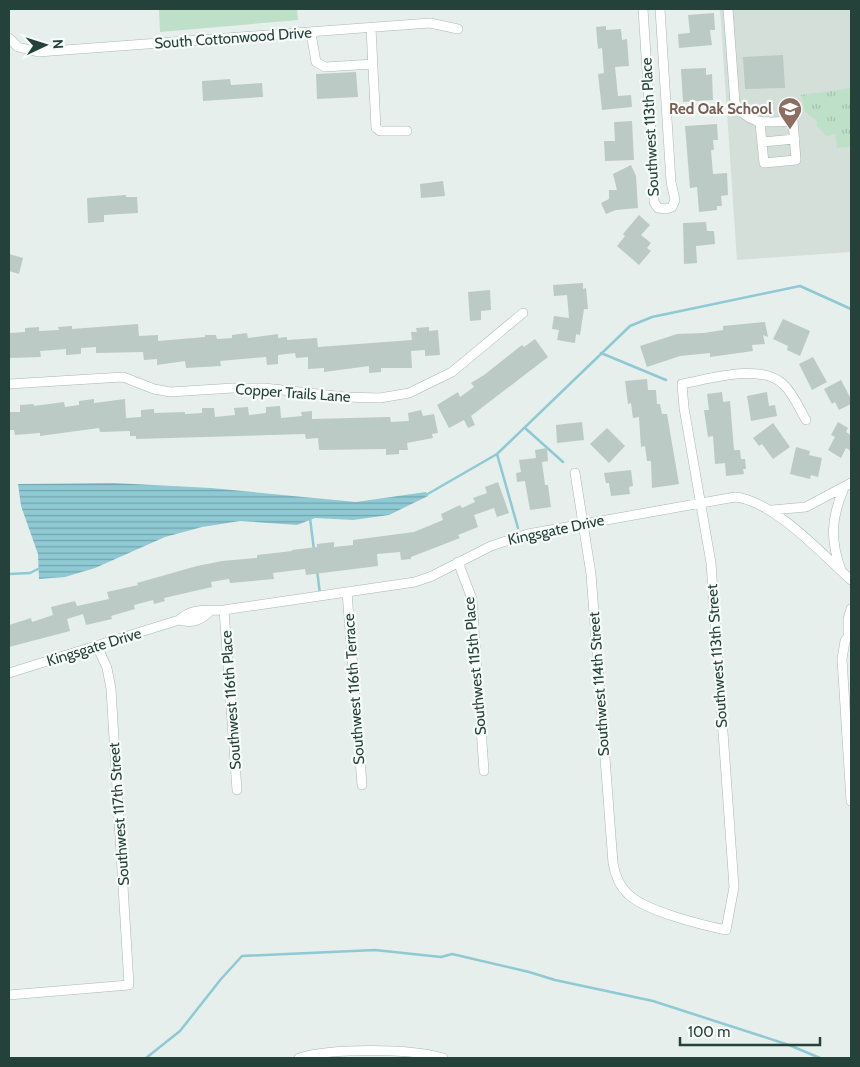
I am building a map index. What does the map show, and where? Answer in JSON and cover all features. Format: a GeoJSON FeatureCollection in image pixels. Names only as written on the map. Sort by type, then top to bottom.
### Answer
{"type":"FeatureCollection","features":[{"type":"Feature","properties":{"kind":"street","name":"Southwest 113th Place"},"geometry":{"type":"LineString","coordinates":[[643,9],[654,202],[658,208],[666,209],[672,207],[675,200],[671,182],[660,9]]}},
{"type":"Feature","properties":{"kind":"street"},"geometry":{"type":"LineString","coordinates":[[728,9],[735,103],[741,113],[760,123],[793,121],[796,160],[764,163],[760,123]]}},
{"type":"Feature","properties":{"kind":"street","name":"South Cottonwood Drive"},"geometry":{"type":"LineString","coordinates":[[10,39],[18,47],[38,52],[430,23],[458,29]]}},
{"type":"Feature","properties":{"kind":"street"},"geometry":{"type":"LineString","coordinates":[[371,28],[376,128],[380,131],[407,131]]}},
{"type":"Feature","properties":{"kind":"street"},"geometry":{"type":"LineString","coordinates":[[311,33],[316,62],[325,68],[373,64]]}},
{"type":"Feature","properties":{"kind":"street"},"geometry":{"type":"LineString","coordinates":[[762,142],[795,140]]}},
{"type":"Feature","properties":{"kind":"street","name":"Copper Trails Lane"},"geometry":{"type":"LineString","coordinates":[[9,384],[123,378],[162,392],[264,388],[344,397],[380,398],[409,393],[452,372],[523,313]]}},
{"type":"Feature","properties":{"kind":"street","name":"Southwest 113th Street"},"geometry":{"type":"LineString","coordinates":[[626,893],[646,906],[707,926],[726,930],[734,888],[710,562],[684,408],[682,384],[744,374],[766,374],[787,387],[806,420]]}},
{"type":"Feature","properties":{"kind":"street","name":"Southwest 114th Street"},"geometry":{"type":"LineString","coordinates":[[575,473],[593,597],[613,863],[617,879],[626,893]]}},
{"type":"Feature","properties":{"kind":"street"},"geometry":{"type":"LineString","coordinates":[[772,510],[806,507],[848,486]]}},
{"type":"Feature","properties":{"kind":"street"},"geometry":{"type":"LineString","coordinates":[[841,571],[834,552],[832,534],[835,511],[848,486]]}},
{"type":"Feature","properties":{"kind":"street","name":"Kingsgate Drive"},"geometry":{"type":"LineString","coordinates":[[9,673],[179,620],[187,622],[204,618],[210,611],[415,582],[509,539],[701,501],[735,497],[747,498],[772,510],[851,580]]}},
{"type":"Feature","properties":{"kind":"street","name":"Southwest 115th Place"},"geometry":{"type":"LineString","coordinates":[[458,562],[472,599],[484,771]]}},
{"type":"Feature","properties":{"kind":"street","name":"Southwest 116th Terrace"},"geometry":{"type":"LineString","coordinates":[[347,592],[362,785]]}},
{"type":"Feature","properties":{"kind":"street"},"geometry":{"type":"LineString","coordinates":[[851,609],[848,619],[850,634],[842,659],[849,741],[851,802]]}},
{"type":"Feature","properties":{"kind":"street","name":"Southwest 116th Place"},"geometry":{"type":"LineString","coordinates":[[224,610],[238,790]]}},
{"type":"Feature","properties":{"kind":"street","name":"Southwest 117th Street"},"geometry":{"type":"LineString","coordinates":[[9,994],[129,985],[110,690],[106,668],[98,646]]}},
{"type":"Feature","properties":{"kind":"street"},"geometry":{"type":"LineString","coordinates":[[299,1058],[323,1054],[400,1050],[443,1058]]}},
{"type":"Feature","properties":{"kind":"shaded area","name":"Red Oak School"},"geometry":{"type":"Polygon","coordinates":[[[720,9],[851,9],[851,252],[737,260],[720,9]]]}},
{"type":"Feature","properties":{"kind":"green space"},"geometry":{"type":"Polygon","coordinates":[[[159,9],[297,9],[298,20],[160,32],[159,9]]]}},
{"type":"Feature","properties":{"kind":"green space"},"geometry":{"type":"Polygon","coordinates":[[[851,88],[851,147],[837,148],[835,134],[826,136],[817,126],[817,121],[805,112],[801,95],[851,88]]]}},
{"type":"Feature","properties":{"kind":"water"},"geometry":{"type":"Polygon","coordinates":[[[114,483],[211,488],[356,502],[426,492],[428,496],[389,515],[353,520],[315,518],[297,525],[240,521],[202,527],[165,537],[95,568],[65,577],[39,579],[38,554],[21,506],[18,484],[114,483]]]}},
{"type":"Feature","properties":{"kind":"building"},"geometry":{"type":"Polygon","coordinates":[[[714,13],[715,30],[710,30],[712,45],[679,48],[678,34],[690,33],[688,15],[714,13]]]}},
{"type":"Feature","properties":{"kind":"building"},"geometry":{"type":"Polygon","coordinates":[[[606,26],[606,30],[621,29],[622,40],[627,39],[629,66],[615,67],[618,96],[631,95],[632,107],[602,110],[598,74],[604,73],[602,48],[598,49],[596,27],[606,26]]]}},
{"type":"Feature","properties":{"kind":"building"},"geometry":{"type":"Polygon","coordinates":[[[783,55],[785,88],[745,89],[743,57],[783,55]]]}},
{"type":"Feature","properties":{"kind":"building"},"geometry":{"type":"Polygon","coordinates":[[[706,68],[706,75],[712,74],[713,100],[683,102],[681,69],[706,68]]]}},
{"type":"Feature","properties":{"kind":"building"},"geometry":{"type":"Polygon","coordinates":[[[356,72],[358,97],[317,99],[316,74],[356,72]]]}},
{"type":"Feature","properties":{"kind":"building"},"geometry":{"type":"Polygon","coordinates":[[[230,79],[231,85],[262,83],[263,97],[203,101],[202,81],[230,79]]]}},
{"type":"Feature","properties":{"kind":"building"},"geometry":{"type":"Polygon","coordinates":[[[632,121],[634,160],[605,161],[604,141],[615,141],[614,122],[632,121]]]}},
{"type":"Feature","properties":{"kind":"building"},"geometry":{"type":"Polygon","coordinates":[[[717,124],[718,140],[713,140],[714,150],[711,150],[713,174],[727,173],[728,195],[721,196],[722,206],[717,206],[717,210],[699,212],[697,187],[690,188],[685,126],[717,124]]]}},
{"type":"Feature","properties":{"kind":"building"},"geometry":{"type":"Polygon","coordinates":[[[631,165],[636,176],[638,208],[616,210],[606,214],[601,203],[609,199],[609,190],[617,190],[613,174],[631,165]]]}},
{"type":"Feature","properties":{"kind":"building"},"geometry":{"type":"Polygon","coordinates":[[[443,181],[445,196],[421,198],[420,184],[443,181]]]}},
{"type":"Feature","properties":{"kind":"building"},"geometry":{"type":"Polygon","coordinates":[[[126,195],[126,197],[137,197],[138,213],[104,215],[104,222],[88,223],[87,198],[126,195]]]}},
{"type":"Feature","properties":{"kind":"building"},"geometry":{"type":"Polygon","coordinates":[[[639,215],[650,225],[641,235],[651,243],[647,248],[651,251],[639,265],[617,246],[625,236],[623,234],[639,215]]]}},
{"type":"Feature","properties":{"kind":"building"},"geometry":{"type":"Polygon","coordinates":[[[706,222],[707,231],[714,231],[715,244],[696,246],[697,263],[684,264],[683,223],[706,222]]]}},
{"type":"Feature","properties":{"kind":"building"},"geometry":{"type":"Polygon","coordinates":[[[9,254],[23,258],[19,274],[9,271],[9,254]]]}},
{"type":"Feature","properties":{"kind":"building"},"geometry":{"type":"Polygon","coordinates":[[[583,283],[583,289],[586,288],[588,309],[584,309],[580,335],[576,334],[575,343],[557,340],[559,330],[552,329],[554,316],[569,318],[567,295],[554,296],[553,285],[583,283]]]}},
{"type":"Feature","properties":{"kind":"building"},"geometry":{"type":"Polygon","coordinates":[[[490,290],[491,310],[481,311],[481,320],[470,321],[468,292],[490,290]]]}},
{"type":"Feature","properties":{"kind":"building"},"geometry":{"type":"Polygon","coordinates":[[[783,319],[810,331],[800,356],[787,350],[788,346],[773,339],[783,319]]]}},
{"type":"Feature","properties":{"kind":"building"},"geometry":{"type":"Polygon","coordinates":[[[765,322],[768,337],[763,335],[765,344],[752,345],[753,351],[710,357],[710,353],[680,356],[647,367],[640,346],[677,334],[704,333],[723,330],[723,326],[765,322]]]}},
{"type":"Feature","properties":{"kind":"building"},"geometry":{"type":"Polygon","coordinates":[[[138,324],[139,336],[158,335],[158,341],[205,337],[205,335],[216,335],[217,339],[232,338],[232,335],[247,333],[248,338],[278,334],[278,338],[287,337],[287,340],[317,338],[318,347],[412,340],[411,332],[417,332],[416,328],[429,327],[429,331],[438,330],[440,355],[425,356],[425,350],[411,351],[412,368],[381,368],[381,372],[369,373],[369,366],[324,372],[324,368],[308,369],[308,357],[296,358],[295,353],[278,355],[278,364],[267,365],[266,357],[220,361],[221,366],[186,368],[185,361],[157,365],[157,359],[144,360],[143,352],[96,353],[96,347],[81,348],[81,354],[66,355],[66,349],[40,351],[41,357],[9,358],[9,333],[25,332],[25,328],[39,327],[39,331],[59,330],[58,327],[72,326],[72,329],[138,324]]]}},
{"type":"Feature","properties":{"kind":"building"},"geometry":{"type":"Polygon","coordinates":[[[535,339],[548,357],[471,416],[475,425],[468,428],[464,420],[449,428],[437,405],[458,392],[460,397],[474,387],[471,383],[522,345],[524,347],[535,339]]]}},
{"type":"Feature","properties":{"kind":"building"},"geometry":{"type":"Polygon","coordinates":[[[813,357],[827,382],[812,390],[799,364],[813,357]]]}},
{"type":"Feature","properties":{"kind":"building"},"geometry":{"type":"Polygon","coordinates":[[[647,379],[648,390],[656,390],[657,404],[660,404],[662,414],[667,414],[679,484],[652,488],[651,461],[647,461],[645,446],[641,447],[639,417],[633,418],[631,403],[628,404],[625,381],[647,379]]]}},
{"type":"Feature","properties":{"kind":"building"},"geometry":{"type":"Polygon","coordinates":[[[841,380],[851,399],[851,404],[839,410],[835,402],[832,404],[824,389],[841,380]]]}},
{"type":"Feature","properties":{"kind":"building"},"geometry":{"type":"Polygon","coordinates":[[[722,392],[723,402],[730,401],[734,450],[740,450],[741,459],[745,459],[746,469],[743,469],[744,474],[726,476],[725,463],[715,464],[713,436],[708,437],[704,410],[709,410],[707,394],[722,392]]]}},
{"type":"Feature","properties":{"kind":"building"},"geometry":{"type":"Polygon","coordinates":[[[767,392],[769,406],[775,405],[777,416],[751,421],[747,396],[767,392]]]}},
{"type":"Feature","properties":{"kind":"building"},"geometry":{"type":"Polygon","coordinates":[[[94,399],[94,403],[125,399],[126,418],[141,417],[141,410],[154,409],[154,413],[185,412],[185,414],[202,413],[202,408],[214,408],[215,417],[235,415],[234,408],[248,407],[249,415],[266,413],[266,407],[280,406],[281,418],[302,416],[301,412],[312,411],[312,419],[390,417],[391,422],[409,421],[408,413],[421,410],[423,416],[434,414],[438,433],[432,434],[433,438],[407,443],[408,450],[399,450],[399,454],[386,455],[386,449],[319,450],[318,438],[306,439],[305,434],[136,439],[136,436],[130,436],[130,431],[100,432],[99,428],[40,436],[40,433],[15,435],[14,430],[9,430],[9,412],[20,412],[20,405],[34,404],[34,406],[64,402],[65,407],[79,405],[79,401],[94,399]]]}},
{"type":"Feature","properties":{"kind":"building"},"geometry":{"type":"Polygon","coordinates":[[[582,422],[584,440],[557,443],[556,425],[582,422]]]}},
{"type":"Feature","properties":{"kind":"building"},"geometry":{"type":"Polygon","coordinates":[[[838,422],[848,428],[846,432],[851,435],[851,451],[846,448],[841,458],[828,450],[835,437],[831,435],[838,422]]]}},
{"type":"Feature","properties":{"kind":"building"},"geometry":{"type":"Polygon","coordinates":[[[773,423],[790,447],[773,459],[762,444],[759,446],[753,438],[773,423]]]}},
{"type":"Feature","properties":{"kind":"building"},"geometry":{"type":"Polygon","coordinates":[[[607,428],[625,446],[609,463],[590,444],[607,428]]]}},
{"type":"Feature","properties":{"kind":"building"},"geometry":{"type":"Polygon","coordinates":[[[796,447],[810,451],[809,455],[822,458],[818,477],[811,475],[810,479],[790,474],[796,447]]]}},
{"type":"Feature","properties":{"kind":"building"},"geometry":{"type":"Polygon","coordinates":[[[547,448],[548,461],[542,462],[545,485],[548,485],[551,507],[530,510],[525,481],[517,482],[516,473],[521,472],[519,460],[536,458],[535,450],[547,448]]]}},
{"type":"Feature","properties":{"kind":"building"},"geometry":{"type":"Polygon","coordinates":[[[631,470],[633,486],[629,487],[630,494],[611,496],[609,483],[606,483],[604,473],[631,470]]]}},
{"type":"Feature","properties":{"kind":"building"},"geometry":{"type":"Polygon","coordinates":[[[498,482],[509,513],[497,517],[494,508],[474,515],[478,527],[458,535],[460,538],[411,557],[411,559],[401,560],[400,552],[377,554],[378,566],[306,575],[305,569],[273,573],[274,579],[230,583],[229,579],[211,582],[212,587],[164,598],[165,601],[154,604],[153,600],[134,605],[135,609],[111,616],[112,619],[86,625],[83,614],[67,619],[70,631],[9,647],[9,625],[31,618],[32,622],[53,615],[51,607],[75,601],[77,606],[109,599],[107,592],[138,585],[137,583],[197,566],[317,547],[317,544],[334,542],[334,547],[353,545],[353,540],[414,532],[443,520],[441,514],[460,505],[462,508],[475,502],[473,498],[487,493],[485,487],[498,482]]]}},
{"type":"Feature","properties":{"kind":"waterway"},"geometry":{"type":"LineString","coordinates":[[426,495],[497,454],[630,326],[652,317],[800,286],[851,309]]}},
{"type":"Feature","properties":{"kind":"waterway"},"geometry":{"type":"LineString","coordinates":[[601,353],[666,380]]}},
{"type":"Feature","properties":{"kind":"waterway"},"geometry":{"type":"LineString","coordinates":[[525,428],[563,462]]}},
{"type":"Feature","properties":{"kind":"waterway"},"geometry":{"type":"LineString","coordinates":[[497,454],[518,528]]}},
{"type":"Feature","properties":{"kind":"waterway"},"geometry":{"type":"LineString","coordinates":[[310,518],[314,550]]}},
{"type":"Feature","properties":{"kind":"waterway"},"geometry":{"type":"LineString","coordinates":[[9,574],[30,573],[40,568]]}},
{"type":"Feature","properties":{"kind":"waterway"},"geometry":{"type":"LineString","coordinates":[[317,570],[320,594]]}},
{"type":"Feature","properties":{"kind":"waterway"},"geometry":{"type":"LineString","coordinates":[[146,1058],[180,1031],[221,979],[242,956],[375,950],[441,957],[452,954],[555,980],[653,1001],[789,1045],[820,1058]]}},
{"type":"Feature","properties":{"kind":"place","name":"Red Oak School"},"geometry":{"type":"Point","coordinates":[790,130]}}]}
